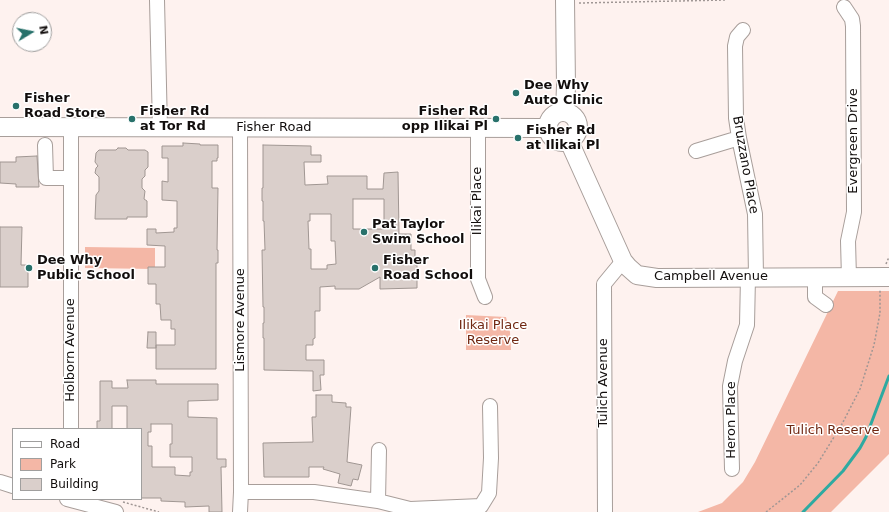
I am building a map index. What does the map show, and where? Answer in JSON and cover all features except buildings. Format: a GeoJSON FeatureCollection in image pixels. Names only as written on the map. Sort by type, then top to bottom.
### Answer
{"type":"FeatureCollection","features":[{"type":"Feature","properties":{"kind":"main road"},"geometry":{"type":"LineString","coordinates":[[565,111],[571,1]]}},
{"type":"Feature","properties":{"kind":"main road"},"geometry":{"type":"LineString","coordinates":[[565,111],[574,116],[579,125],[576,135],[569,141],[565,142],[557,140],[551,135],[548,128],[549,122],[555,114],[565,111]]}},
{"type":"Feature","properties":{"kind":"main road","name":"Fisher Road"},"geometry":{"type":"LineString","coordinates":[[0,127],[548,128]]}},
{"type":"Feature","properties":{"kind":"main road","name":"Campbell Avenue"},"geometry":{"type":"LineString","coordinates":[[569,141],[623,261],[637,275],[649,277],[885,277]]}},
{"type":"Feature","properties":{"kind":"street"},"geometry":{"type":"LineString","coordinates":[[157,0],[160,128]]}},
{"type":"Feature","properties":{"kind":"street","name":"Evergreen Drive"},"geometry":{"type":"LineString","coordinates":[[844,7],[852,19],[853,26],[854,212],[848,242],[849,278]]}},
{"type":"Feature","properties":{"kind":"street","name":"Bruzzano Place"},"geometry":{"type":"LineString","coordinates":[[743,30],[737,38],[735,46],[736,118],[755,214],[752,277]]}},
{"type":"Feature","properties":{"kind":"street","name":"Holborn Avenue"},"geometry":{"type":"LineString","coordinates":[[71,127],[71,428]]}},
{"type":"Feature","properties":{"kind":"street","name":"Lismore Avenue"},"geometry":{"type":"LineString","coordinates":[[240,128],[240,512]]}},
{"type":"Feature","properties":{"kind":"street","name":"Ilikai Place"},"geometry":{"type":"LineString","coordinates":[[478,128],[478,279],[485,297]]}},
{"type":"Feature","properties":{"kind":"street"},"geometry":{"type":"LineString","coordinates":[[696,151],[739,138]]}},
{"type":"Feature","properties":{"kind":"street"},"geometry":{"type":"LineString","coordinates":[[45,146],[46,178],[71,178]]}},
{"type":"Feature","properties":{"kind":"street","name":"Tulich Avenue"},"geometry":{"type":"LineString","coordinates":[[605,512],[604,284],[623,261]]}},
{"type":"Feature","properties":{"kind":"street","name":"Heron Place"},"geometry":{"type":"LineString","coordinates":[[732,470],[730,386],[735,361],[747,325],[752,277]]}},
{"type":"Feature","properties":{"kind":"street"},"geometry":{"type":"LineString","coordinates":[[815,278],[815,297],[826,305]]}},
{"type":"Feature","properties":{"kind":"street"},"geometry":{"type":"LineString","coordinates":[[241,492],[314,492],[378,501],[410,509],[431,510],[481,506],[489,493],[491,458],[490,406]]}},
{"type":"Feature","properties":{"kind":"street"},"geometry":{"type":"LineString","coordinates":[[378,501],[379,450]]}},
{"type":"Feature","properties":{"kind":"street"},"geometry":{"type":"LineString","coordinates":[[0,482],[12,486]]}},
{"type":"Feature","properties":{"kind":"street"},"geometry":{"type":"LineString","coordinates":[[77,500],[117,506]]}},
{"type":"Feature","properties":{"kind":"path"},"geometry":{"type":"LineString","coordinates":[[571,1],[726,0]]}},
{"type":"Feature","properties":{"kind":"path"},"geometry":{"type":"LineString","coordinates":[[766,512],[800,485],[818,462],[842,424],[860,389],[875,339],[885,277]]}},
{"type":"Feature","properties":{"kind":"path"},"geometry":{"type":"LineString","coordinates":[[117,506],[159,512]]}},
{"type":"Feature","properties":{"kind":"green space"},"geometry":{"type":"Polygon","coordinates":[[[85,247],[155,248],[155,269],[85,268],[85,247]]]}},
{"type":"Feature","properties":{"kind":"green space","name":"Tulich Reserve"},"geometry":{"type":"Polygon","coordinates":[[[838,291],[889,291],[889,454],[831,512],[698,512],[722,503],[743,482],[755,462],[838,291]]]}},
{"type":"Feature","properties":{"kind":"green space","name":"Ilikai Place Reserve"},"geometry":{"type":"Polygon","coordinates":[[[466,315],[506,317],[510,332],[511,350],[466,350],[466,315]]]}},
{"type":"Feature","properties":{"kind":"waterway"},"geometry":{"type":"LineString","coordinates":[[803,512],[843,471],[860,448],[866,437],[889,376]]}},
{"type":"Feature","properties":{"kind":"place","name":"Dee Why Auto Clinic"},"geometry":{"type":"Point","coordinates":[516,93]}},
{"type":"Feature","properties":{"kind":"place","name":"Fisher Road Store"},"geometry":{"type":"Point","coordinates":[16,106]}},
{"type":"Feature","properties":{"kind":"place","name":"Fisher Rd at Tor Rd"},"geometry":{"type":"Point","coordinates":[132,119]}},
{"type":"Feature","properties":{"kind":"place","name":"Fisher Rd opp Ilikai Pl"},"geometry":{"type":"Point","coordinates":[496,119]}},
{"type":"Feature","properties":{"kind":"place","name":"Fisher Rd at Ilikai Pl"},"geometry":{"type":"Point","coordinates":[518,138]}},
{"type":"Feature","properties":{"kind":"place","name":"Pat Taylor Swim School"},"geometry":{"type":"Point","coordinates":[364,232]}},
{"type":"Feature","properties":{"kind":"place","name":"Dee Why Public School"},"geometry":{"type":"Point","coordinates":[29,268]}},
{"type":"Feature","properties":{"kind":"place","name":"Fisher Road School"},"geometry":{"type":"Point","coordinates":[375,268]}}]}
